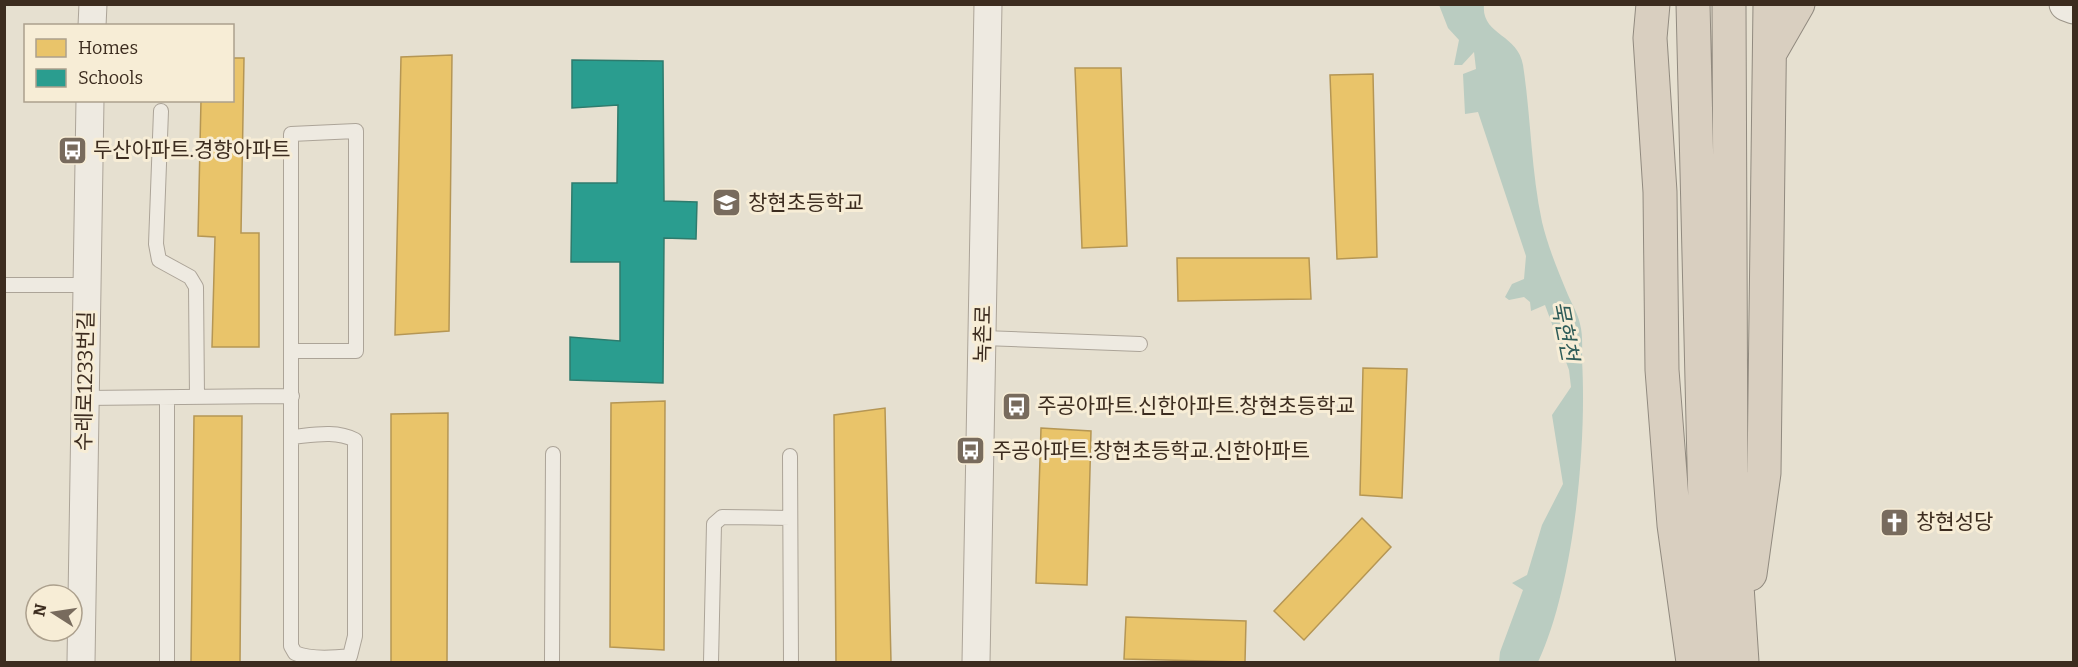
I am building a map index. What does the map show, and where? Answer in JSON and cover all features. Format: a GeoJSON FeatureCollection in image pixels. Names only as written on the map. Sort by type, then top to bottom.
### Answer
{"type":"FeatureCollection","features":[{"type":"Feature","properties":{"kind":"highway"},"geometry":{"type":"LineString","coordinates":[[1630,4],[1650,38]]}},
{"type":"Feature","properties":{"kind":"highway"},"geometry":{"type":"LineString","coordinates":[[1653,4],[1650,38],[1660,192],[1662,370],[1674,525],[1693,663]]}},
{"type":"Feature","properties":{"kind":"highway"},"geometry":{"type":"LineString","coordinates":[[1732,658],[1764,473],[1770,4]]}},
{"type":"Feature","properties":{"kind":"highway"},"geometry":{"type":"LineString","coordinates":[[1771,51],[1798,4]]}},
{"type":"Feature","properties":{"kind":"highway"},"geometry":{"type":"LineString","coordinates":[[1693,9],[1707,589],[1732,658]]}},
{"type":"Feature","properties":{"kind":"highway"},"geometry":{"type":"LineString","coordinates":[[1729,9],[1732,658]]}},
{"type":"Feature","properties":{"kind":"main road"},"geometry":{"type":"LineString","coordinates":[[2066,4],[2073,7]]}},
{"type":"Feature","properties":{"kind":"street"},"geometry":{"type":"LineString","coordinates":[[92,24],[93,4]]}},
{"type":"Feature","properties":{"kind":"street","name":"녹촌로"},"geometry":{"type":"LineString","coordinates":[[976,663],[988,4]]}},
{"type":"Feature","properties":{"kind":"street","name":"수레로1233번길"},"geometry":{"type":"LineString","coordinates":[[81,663],[90,102]]}},
{"type":"Feature","properties":{"kind":"lane"},"geometry":{"type":"LineString","coordinates":[[161,111],[156,244],[159,260],[190,277],[196,287],[197,397]]}},
{"type":"Feature","properties":{"kind":"lane"},"geometry":{"type":"LineString","coordinates":[[292,351],[356,351],[356,131],[291,134],[291,646],[295,653],[300,655],[334,658],[350,656],[355,636],[355,440],[345,435],[332,434],[292,437]]}},
{"type":"Feature","properties":{"kind":"lane"},"geometry":{"type":"LineString","coordinates":[[4,285],[86,285]]}},
{"type":"Feature","properties":{"kind":"lane"},"geometry":{"type":"LineString","coordinates":[[983,338],[1140,344]]}},
{"type":"Feature","properties":{"kind":"lane"},"geometry":{"type":"LineString","coordinates":[[84,398],[292,396]]}},
{"type":"Feature","properties":{"kind":"lane"},"geometry":{"type":"LineString","coordinates":[[167,398],[167,663]]}},
{"type":"Feature","properties":{"kind":"lane"},"geometry":{"type":"LineString","coordinates":[[552,663],[553,454]]}},
{"type":"Feature","properties":{"kind":"lane"},"geometry":{"type":"LineString","coordinates":[[790,456],[791,663]]}},
{"type":"Feature","properties":{"kind":"lane"},"geometry":{"type":"LineString","coordinates":[[711,663],[714,524],[722,518],[790,518]]}},
{"type":"Feature","properties":{"kind":"water","name":"묵현천"},"geometry":{"type":"Polygon","coordinates":[[[1439,5],[1484,5],[1488,23],[1508,40],[1520,55],[1526,85],[1542,222],[1547,241],[1581,328],[1582,432],[1575,514],[1561,595],[1538,662],[1499,662],[1500,652],[1523,590],[1512,583],[1527,575],[1542,525],[1563,484],[1552,415],[1571,387],[1569,370],[1545,305],[1531,311],[1530,302],[1524,297],[1509,300],[1505,297],[1512,284],[1524,279],[1526,256],[1478,112],[1465,114],[1463,74],[1476,69],[1474,52],[1462,65],[1454,65],[1459,40],[1448,28],[1439,5]]]}},
{"type":"Feature","properties":{"kind":"building: Homes"},"geometry":{"type":"Polygon","coordinates":[[[452,55],[449,331],[395,335],[401,57],[452,55]]]}},
{"type":"Feature","properties":{"kind":"building: Homes"},"geometry":{"type":"Polygon","coordinates":[[[234,58],[244,58],[241,233],[259,233],[259,347],[212,347],[215,237],[198,236],[201,102],[234,102],[234,58]]]}},
{"type":"Feature","properties":{"kind":"building: Homes"},"geometry":{"type":"Polygon","coordinates":[[[1075,68],[1121,68],[1127,246],[1082,248],[1075,68]]]}},
{"type":"Feature","properties":{"kind":"building: Homes"},"geometry":{"type":"Polygon","coordinates":[[[1373,74],[1377,257],[1337,259],[1330,75],[1373,74]]]}},
{"type":"Feature","properties":{"kind":"building: Homes"},"geometry":{"type":"Polygon","coordinates":[[[1177,258],[1309,258],[1311,299],[1178,301],[1177,258]]]}},
{"type":"Feature","properties":{"kind":"building: Homes"},"geometry":{"type":"Polygon","coordinates":[[[1363,368],[1407,369],[1402,498],[1360,495],[1363,368]]]}},
{"type":"Feature","properties":{"kind":"building: Homes"},"geometry":{"type":"Polygon","coordinates":[[[665,401],[664,650],[610,647],[611,403],[665,401]]]}},
{"type":"Feature","properties":{"kind":"building: Homes"},"geometry":{"type":"Polygon","coordinates":[[[885,408],[891,662],[836,662],[834,415],[885,408]]]}},
{"type":"Feature","properties":{"kind":"building: Homes"},"geometry":{"type":"Polygon","coordinates":[[[448,413],[447,662],[391,662],[391,414],[448,413]]]}},
{"type":"Feature","properties":{"kind":"building: Homes"},"geometry":{"type":"Polygon","coordinates":[[[194,416],[242,416],[240,662],[191,662],[194,416]]]}},
{"type":"Feature","properties":{"kind":"building: Homes"},"geometry":{"type":"Polygon","coordinates":[[[1041,428],[1091,431],[1087,585],[1036,583],[1041,428]]]}},
{"type":"Feature","properties":{"kind":"building: Homes"},"geometry":{"type":"Polygon","coordinates":[[[1362,518],[1391,547],[1304,640],[1274,611],[1362,518]]]}},
{"type":"Feature","properties":{"kind":"building: Homes"},"geometry":{"type":"Polygon","coordinates":[[[1126,617],[1246,621],[1245,662],[1124,659],[1126,617]]]}},
{"type":"Feature","properties":{"kind":"building: Schools"},"geometry":{"type":"Polygon","coordinates":[[[572,60],[663,61],[664,201],[697,202],[696,239],[664,238],[663,383],[570,380],[570,337],[620,341],[620,262],[571,262],[572,183],[617,183],[618,105],[572,108],[572,60]]]}},
{"type":"Feature","properties":{"kind":"place","name":"두산아파트.경향아파트"},"geometry":{"type":"Point","coordinates":[72,150]}},
{"type":"Feature","properties":{"kind":"place","name":"창현초등학교"},"geometry":{"type":"Point","coordinates":[727,203]}},
{"type":"Feature","properties":{"kind":"place","name":"주공아파트.신한아파트.창현초등학교"},"geometry":{"type":"Point","coordinates":[1016,406]}},
{"type":"Feature","properties":{"kind":"place","name":"주공아파트.창현초등학교.신한아파트"},"geometry":{"type":"Point","coordinates":[971,451]}},
{"type":"Feature","properties":{"kind":"place","name":"창현성당"},"geometry":{"type":"Point","coordinates":[1895,522]}}]}
